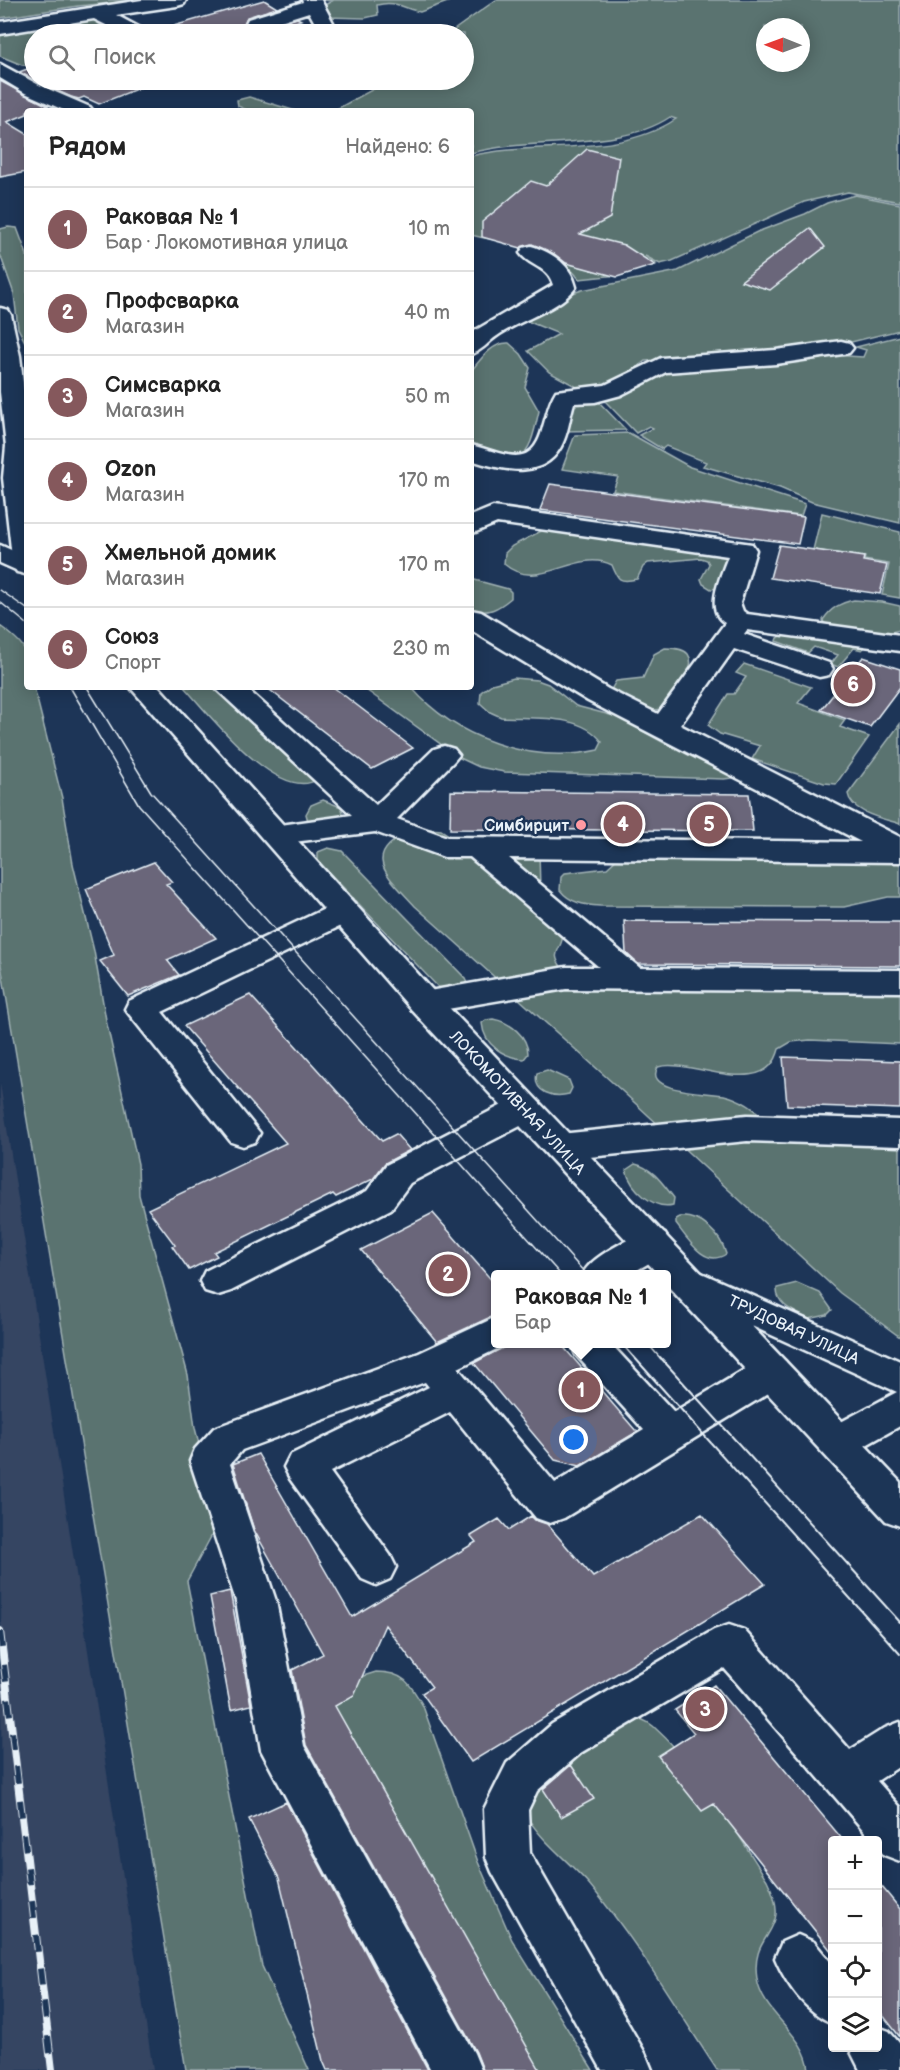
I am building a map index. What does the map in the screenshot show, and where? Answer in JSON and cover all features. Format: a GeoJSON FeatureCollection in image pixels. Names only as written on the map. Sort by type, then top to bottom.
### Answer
{"type":"FeatureCollection","features":[{"type":"Feature","properties":{"kind":"street"},"geometry":{"type":"LineString","coordinates":[[0,28],[177,0]]}},
{"type":"Feature","properties":{"kind":"street"},"geometry":{"type":"LineString","coordinates":[[255,23],[312,2],[324,24]]}},
{"type":"Feature","properties":{"kind":"street"},"geometry":{"type":"LineString","coordinates":[[96,12],[118,24]]}},
{"type":"Feature","properties":{"kind":"street"},"geometry":{"type":"LineString","coordinates":[[0,70],[24,84]]}},
{"type":"Feature","properties":{"kind":"street"},"geometry":{"type":"LineString","coordinates":[[34,90],[76,108]]}},
{"type":"Feature","properties":{"kind":"street"},"geometry":{"type":"LineString","coordinates":[[476,341],[548,300],[565,286],[563,276],[550,262],[531,253]]}},
{"type":"Feature","properties":{"kind":"street"},"geometry":{"type":"LineString","coordinates":[[0,315],[8,356],[8,486],[24,558]]}},
{"type":"Feature","properties":{"kind":"street"},"geometry":{"type":"LineString","coordinates":[[474,454],[518,465],[536,461],[551,442],[565,396],[613,390],[661,365],[776,357],[841,348]]}},
{"type":"Feature","properties":{"kind":"street"},"geometry":{"type":"LineString","coordinates":[[474,524],[493,515],[742,550],[727,603],[727,611],[734,629],[819,669]]}},
{"type":"Feature","properties":{"kind":"street"},"geometry":{"type":"LineString","coordinates":[[0,553],[24,566]]}},
{"type":"Feature","properties":{"kind":"street"},"geometry":{"type":"LineString","coordinates":[[474,620],[598,694],[900,850]]}},
{"type":"Feature","properties":{"kind":"street"},"geometry":{"type":"LineString","coordinates":[[734,629],[900,643]]}},
{"type":"Feature","properties":{"kind":"street"},"geometry":{"type":"LineString","coordinates":[[663,728],[734,629]]}},
{"type":"Feature","properties":{"kind":"street","name":"ЛОКОМОТИВНАЯ УЛИЦА"},"geometry":{"type":"LineString","coordinates":[[147,690],[424,1002],[900,1509]]}},
{"type":"Feature","properties":{"kind":"street"},"geometry":{"type":"LineString","coordinates":[[231,690],[376,822],[444,847],[900,850]]}},
{"type":"Feature","properties":{"kind":"street"},"geometry":{"type":"LineString","coordinates":[[276,834],[376,822],[444,755]]}},
{"type":"Feature","properties":{"kind":"street"},"geometry":{"type":"LineString","coordinates":[[477,847],[633,979]]}},
{"type":"Feature","properties":{"kind":"street"},"geometry":{"type":"LineString","coordinates":[[243,1133],[141,1009],[345,912]]}},
{"type":"Feature","properties":{"kind":"street"},"geometry":{"type":"LineString","coordinates":[[424,1002],[566,978],[900,981]]}},
{"type":"Feature","properties":{"kind":"street"},"geometry":{"type":"LineString","coordinates":[[218,1281],[379,1200],[398,1174],[524,1109]]}},
{"type":"Feature","properties":{"kind":"street"},"geometry":{"type":"LineString","coordinates":[[560,1147],[747,1128],[900,1133]]}},
{"type":"Feature","properties":{"kind":"street"},"geometry":{"type":"LineString","coordinates":[[608,1270],[652,1244]]}},
{"type":"Feature","properties":{"kind":"street","name":"ТРУДОВАЯ УЛИЦА"},"geometry":{"type":"LineString","coordinates":[[688,1281],[900,1378]]}},
{"type":"Feature","properties":{"kind":"street"},"geometry":{"type":"LineString","coordinates":[[376,1567],[304,1467],[443,1378],[491,1336]]}},
{"type":"Feature","properties":{"kind":"street"},"geometry":{"type":"LineString","coordinates":[[593,1348],[670,1433]]}},
{"type":"Feature","properties":{"kind":"street"},"geometry":{"type":"LineString","coordinates":[[443,1378],[550,1506],[772,1372]]}},
{"type":"Feature","properties":{"kind":"street"},"geometry":{"type":"LineString","coordinates":[[443,1378],[228,1439],[209,1461],[256,1601],[283,1750],[457,2070]]}},
{"type":"Feature","properties":{"kind":"street"},"geometry":{"type":"LineString","coordinates":[[838,1442],[900,1407]]}},
{"type":"Feature","properties":{"kind":"street"},"geometry":{"type":"LineString","coordinates":[[627,2070],[508,1857],[506,1809],[522,1777],[567,1738],[729,1643],[900,1840]]}},
{"type":"Feature","properties":{"kind":"street"},"geometry":{"type":"LineString","coordinates":[[845,1777],[900,1742]]}},
{"type":"Feature","properties":{"kind":"street"},"geometry":{"type":"LineString","coordinates":[[798,1958],[830,1998]]}},
{"type":"Feature","properties":{"kind":"street"},"geometry":{"type":"LineString","coordinates":[[875,2052],[891,2070]]}},
{"type":"Feature","properties":{"kind":"shaded area"},"geometry":{"type":"Polygon","coordinates":[[[0,1083],[153,2070],[2,2070],[0,1083]]]}},
{"type":"Feature","properties":{"kind":"green space"},"geometry":{"type":"Polygon","coordinates":[[[0,0],[144,0],[78,6],[0,18],[0,0]]]}},
{"type":"Feature","properties":{"kind":"green space"},"geometry":{"type":"Polygon","coordinates":[[[323,0],[453,0],[420,12],[394,4],[377,5],[378,15],[365,18],[327,17],[321,7],[332,1],[323,0]]]}},
{"type":"Feature","properties":{"kind":"green space"},"geometry":{"type":"Polygon","coordinates":[[[496,0],[900,0],[900,202],[848,192],[804,202],[672,261],[660,264],[645,256],[656,264],[618,275],[579,279],[557,259],[544,253],[474,236],[474,155],[497,151],[602,144],[653,131],[676,119],[670,117],[649,128],[625,135],[574,142],[520,145],[474,152],[474,108],[339,108],[372,90],[474,90],[474,24],[462,24],[496,0]]]}},
{"type":"Feature","properties":{"kind":"green space"},"geometry":{"type":"Polygon","coordinates":[[[93,18],[99,24],[60,24],[93,18]]]}},
{"type":"Feature","properties":{"kind":"green space"},"geometry":{"type":"Polygon","coordinates":[[[24,31],[24,65],[0,56],[0,35],[24,31]]]}},
{"type":"Feature","properties":{"kind":"green space"},"geometry":{"type":"Polygon","coordinates":[[[249,97],[286,108],[242,108],[238,106],[237,100],[249,97]]]}},
{"type":"Feature","properties":{"kind":"green space"},"geometry":{"type":"Polygon","coordinates":[[[855,195],[900,204],[900,330],[835,346],[798,351],[645,361],[611,387],[589,389],[577,387],[549,372],[528,351],[559,334],[527,321],[530,320],[528,316],[567,295],[678,271],[757,232],[827,203],[855,195]]]}},
{"type":"Feature","properties":{"kind":"green space"},"geometry":{"type":"Polygon","coordinates":[[[17,228],[24,247],[24,340],[18,328],[14,294],[0,254],[0,229],[17,228]]]}},
{"type":"Feature","properties":{"kind":"green space"},"geometry":{"type":"Polygon","coordinates":[[[900,336],[900,523],[812,502],[780,488],[703,466],[706,462],[666,446],[662,449],[639,435],[653,428],[649,426],[636,433],[605,401],[664,369],[831,355],[863,357],[866,350],[856,347],[900,336]]]}},
{"type":"Feature","properties":{"kind":"green space"},"geometry":{"type":"Polygon","coordinates":[[[509,343],[521,354],[530,368],[525,387],[539,411],[531,442],[520,455],[513,457],[474,445],[474,368],[492,348],[509,343]]]}},
{"type":"Feature","properties":{"kind":"green space"},"geometry":{"type":"Polygon","coordinates":[[[594,397],[626,430],[560,431],[572,399],[594,397]]]}},
{"type":"Feature","properties":{"kind":"green space"},"geometry":{"type":"Polygon","coordinates":[[[629,433],[690,467],[805,504],[801,516],[613,491],[618,477],[562,469],[575,435],[629,433]]]}},
{"type":"Feature","properties":{"kind":"green space"},"geometry":{"type":"Polygon","coordinates":[[[822,513],[900,532],[900,598],[882,595],[889,564],[864,560],[865,557],[813,550],[822,513]]]}},
{"type":"Feature","properties":{"kind":"green space"},"geometry":{"type":"Polygon","coordinates":[[[545,529],[731,552],[720,588],[711,589],[703,584],[701,579],[709,564],[707,560],[701,558],[648,563],[643,567],[637,579],[626,581],[618,577],[612,565],[598,561],[584,561],[544,573],[530,574],[517,572],[504,564],[505,553],[512,546],[545,529]]]}},
{"type":"Feature","properties":{"kind":"green space"},"geometry":{"type":"Polygon","coordinates":[[[474,580],[508,589],[511,592],[511,598],[493,610],[474,609],[474,580]]]}},
{"type":"Feature","properties":{"kind":"green space"},"geometry":{"type":"Polygon","coordinates":[[[854,600],[900,606],[900,630],[878,635],[825,626],[823,620],[833,609],[840,604],[854,600]]]}},
{"type":"Feature","properties":{"kind":"green space"},"geometry":{"type":"Polygon","coordinates":[[[0,626],[24,649],[24,690],[35,690],[62,798],[73,864],[94,951],[106,1020],[138,1164],[139,1195],[188,1375],[195,1428],[219,1522],[187,1581],[262,1966],[309,2070],[186,2070],[0,959],[0,626]]]}},
{"type":"Feature","properties":{"kind":"green space"},"geometry":{"type":"Polygon","coordinates":[[[786,634],[865,647],[862,650],[854,648],[838,667],[831,664],[838,655],[814,647],[808,653],[776,641],[777,638],[786,634]]]}},
{"type":"Feature","properties":{"kind":"green space"},"geometry":{"type":"Polygon","coordinates":[[[665,648],[683,651],[690,659],[686,681],[669,705],[650,710],[614,692],[612,688],[616,681],[643,678],[654,654],[665,648]]]}},
{"type":"Feature","properties":{"kind":"green space"},"geometry":{"type":"Polygon","coordinates":[[[744,664],[811,687],[798,703],[845,720],[840,727],[869,737],[836,784],[824,783],[752,759],[760,746],[720,734],[708,725],[728,694],[734,694],[746,677],[736,673],[744,664]]]}},
{"type":"Feature","properties":{"kind":"green space"},"geometry":{"type":"Polygon","coordinates":[[[514,678],[537,680],[548,684],[576,706],[618,717],[666,744],[708,758],[739,777],[724,779],[504,772],[479,767],[460,758],[366,690],[414,690],[449,720],[472,733],[521,750],[547,754],[573,754],[598,750],[602,742],[582,726],[556,719],[501,717],[490,712],[480,703],[481,692],[492,684],[514,678]]]}},
{"type":"Feature","properties":{"kind":"green space"},"geometry":{"type":"Polygon","coordinates":[[[187,690],[224,690],[318,779],[302,784],[284,779],[265,768],[226,734],[187,690]]]}},
{"type":"Feature","properties":{"kind":"green space"},"geometry":{"type":"Polygon","coordinates":[[[900,724],[900,824],[862,811],[850,801],[848,794],[900,724]]]}},
{"type":"Feature","properties":{"kind":"green space"},"geometry":{"type":"Polygon","coordinates":[[[323,800],[341,807],[342,817],[314,825],[308,821],[306,814],[311,805],[323,800]]]}},
{"type":"Feature","properties":{"kind":"green space"},"geometry":{"type":"Polygon","coordinates":[[[416,828],[441,830],[452,837],[505,886],[563,933],[556,954],[563,969],[900,985],[900,1044],[810,1040],[791,1042],[779,1049],[771,1065],[759,1073],[726,1074],[672,1066],[658,1067],[656,1076],[660,1082],[680,1090],[724,1095],[736,1099],[753,1109],[767,1122],[900,1138],[900,1337],[840,1293],[622,1091],[415,906],[386,873],[382,864],[383,855],[388,847],[416,828]]]}},
{"type":"Feature","properties":{"kind":"green space"},"geometry":{"type":"Polygon","coordinates":[[[328,848],[342,851],[464,977],[468,985],[448,993],[438,987],[318,861],[318,852],[328,848]]]}},
{"type":"Feature","properties":{"kind":"green space"},"geometry":{"type":"Polygon","coordinates":[[[539,852],[540,890],[499,853],[539,852]]]}},
{"type":"Feature","properties":{"kind":"green space"},"geometry":{"type":"Polygon","coordinates":[[[619,857],[891,860],[900,864],[900,897],[888,897],[844,907],[600,906],[588,905],[568,898],[560,890],[561,877],[565,873],[607,868],[619,857]]]}},
{"type":"Feature","properties":{"kind":"green space"},"geometry":{"type":"Polygon","coordinates":[[[493,1019],[512,1027],[525,1041],[528,1054],[524,1059],[502,1053],[491,1044],[482,1023],[493,1019]]]}},
{"type":"Feature","properties":{"kind":"green space"},"geometry":{"type":"Polygon","coordinates":[[[547,1070],[569,1080],[572,1088],[569,1094],[551,1094],[541,1089],[536,1080],[537,1073],[547,1070]]]}},
{"type":"Feature","properties":{"kind":"green space"},"geometry":{"type":"Polygon","coordinates":[[[635,1164],[647,1169],[657,1177],[674,1198],[673,1205],[658,1204],[638,1191],[626,1170],[635,1164]]]}},
{"type":"Feature","properties":{"kind":"green space"},"geometry":{"type":"Polygon","coordinates":[[[680,1217],[695,1219],[709,1228],[720,1240],[726,1254],[718,1258],[711,1258],[697,1250],[676,1224],[676,1219],[680,1217]]]}},
{"type":"Feature","properties":{"kind":"green space"},"geometry":{"type":"Polygon","coordinates":[[[797,1283],[820,1293],[832,1310],[827,1315],[809,1319],[788,1308],[780,1299],[777,1288],[797,1283]]]}},
{"type":"Feature","properties":{"kind":"green space"},"geometry":{"type":"Polygon","coordinates":[[[376,1672],[393,1674],[405,1680],[423,1706],[478,1862],[512,1940],[593,2070],[506,2070],[325,1708],[354,1679],[376,1672]]]}},
{"type":"Feature","properties":{"kind":"green space"},"geometry":{"type":"Polygon","coordinates":[[[627,1715],[653,1726],[686,1760],[715,1799],[767,1880],[774,1898],[776,1912],[774,1923],[759,1950],[756,1963],[757,1979],[767,2003],[800,2046],[809,2070],[717,2070],[656,1975],[607,1906],[581,1875],[538,1833],[525,1813],[534,1774],[627,1715]]]}},
{"type":"Feature","properties":{"kind":"building"},"geometry":{"type":"Polygon","coordinates":[[[264,0],[277,8],[247,17],[244,24],[180,24],[264,0]]]}},
{"type":"Feature","properties":{"kind":"building"},"geometry":{"type":"Polygon","coordinates":[[[297,18],[301,20],[290,24],[278,24],[297,18]]]}},
{"type":"Feature","properties":{"kind":"building"},"geometry":{"type":"Polygon","coordinates":[[[0,81],[48,106],[24,108],[24,115],[7,122],[24,132],[24,173],[0,177],[0,81]]]}},
{"type":"Feature","properties":{"kind":"building"},"geometry":{"type":"Polygon","coordinates":[[[56,90],[134,90],[99,104],[84,97],[79,99],[56,90]]]}},
{"type":"Feature","properties":{"kind":"building"},"geometry":{"type":"Polygon","coordinates":[[[587,149],[619,157],[610,218],[580,234],[624,245],[655,265],[617,277],[566,263],[554,254],[532,244],[521,248],[482,237],[482,222],[531,181],[546,186],[587,149]]]}},
{"type":"Feature","properties":{"kind":"building"},"geometry":{"type":"Polygon","coordinates":[[[810,228],[825,247],[770,290],[741,281],[810,228]]]}},
{"type":"Feature","properties":{"kind":"building"},"geometry":{"type":"Polygon","coordinates":[[[550,484],[804,517],[798,544],[540,510],[550,484]]]}},
{"type":"Feature","properties":{"kind":"building"},"geometry":{"type":"Polygon","coordinates":[[[779,545],[864,557],[863,561],[887,565],[880,594],[770,578],[779,545]]]}},
{"type":"Feature","properties":{"kind":"building"},"geometry":{"type":"Polygon","coordinates":[[[863,657],[900,669],[900,687],[870,727],[821,710],[863,657]]]}},
{"type":"Feature","properties":{"kind":"building"},"geometry":{"type":"Polygon","coordinates":[[[270,690],[337,690],[413,748],[372,769],[270,690]]]}},
{"type":"Feature","properties":{"kind":"building"},"geometry":{"type":"Polygon","coordinates":[[[451,791],[749,794],[753,831],[450,829],[451,791]]]}},
{"type":"Feature","properties":{"kind":"building"},"geometry":{"type":"Polygon","coordinates":[[[154,862],[172,882],[166,884],[216,938],[167,960],[179,975],[128,996],[100,961],[114,955],[86,889],[154,862]]]}},
{"type":"Feature","properties":{"kind":"building"},"geometry":{"type":"Polygon","coordinates":[[[624,921],[900,922],[900,966],[638,964],[626,953],[624,921]]]}},
{"type":"Feature","properties":{"kind":"building"},"geometry":{"type":"Polygon","coordinates":[[[250,995],[382,1141],[396,1134],[410,1150],[385,1163],[373,1179],[336,1197],[333,1194],[214,1252],[217,1256],[189,1270],[172,1246],[175,1245],[148,1209],[286,1143],[184,1026],[250,995]]]}},
{"type":"Feature","properties":{"kind":"building"},"geometry":{"type":"Polygon","coordinates":[[[783,1057],[900,1061],[900,1109],[787,1105],[783,1057]]]}},
{"type":"Feature","properties":{"kind":"building"},"geometry":{"type":"Polygon","coordinates":[[[433,1213],[491,1279],[491,1317],[437,1342],[361,1250],[433,1213]]]}},
{"type":"Feature","properties":{"kind":"building"},"geometry":{"type":"Polygon","coordinates":[[[502,1348],[564,1348],[637,1432],[580,1466],[555,1460],[474,1363],[502,1348]]]}},
{"type":"Feature","properties":{"kind":"building"},"geometry":{"type":"Polygon","coordinates":[[[258,1454],[352,1617],[476,1542],[471,1536],[499,1519],[509,1530],[531,1516],[547,1524],[593,1577],[702,1514],[765,1584],[471,1762],[422,1693],[432,1687],[385,1625],[354,1695],[335,1706],[540,2070],[483,2070],[476,2052],[306,1745],[292,1670],[323,1654],[254,1530],[233,1464],[258,1454]]]}},
{"type":"Feature","properties":{"kind":"building"},"geometry":{"type":"Polygon","coordinates":[[[230,1591],[251,1705],[231,1710],[210,1596],[230,1591]]]}},
{"type":"Feature","properties":{"kind":"building"},"geometry":{"type":"Polygon","coordinates":[[[714,1685],[840,1836],[828,1836],[828,1947],[714,1804],[702,1811],[658,1756],[694,1733],[675,1710],[714,1685]]]}},
{"type":"Feature","properties":{"kind":"building"},"geometry":{"type":"Polygon","coordinates":[[[571,1765],[594,1799],[561,1817],[543,1789],[571,1765]]]}},
{"type":"Feature","properties":{"kind":"building"},"geometry":{"type":"Polygon","coordinates":[[[286,1802],[428,2070],[327,2070],[279,1878],[249,1819],[286,1802]]]}},
{"type":"Feature","properties":{"kind":"building"},"geometry":{"type":"Polygon","coordinates":[[[882,1887],[900,1909],[900,2037],[882,2014],[882,1887]]]}},
{"type":"Feature","properties":{"kind":"tram line"},"geometry":{"type":"LineString","coordinates":[[0,590],[24,607]]}},
{"type":"Feature","properties":{"kind":"tram line"},"geometry":{"type":"LineString","coordinates":[[0,602],[24,622]]}},
{"type":"Feature","properties":{"kind":"tram line"},"geometry":{"type":"LineString","coordinates":[[72,690],[139,805],[556,1270]]}},
{"type":"Feature","properties":{"kind":"tram line"},"geometry":{"type":"LineString","coordinates":[[89,690],[151,792],[582,1270]]}},
{"type":"Feature","properties":{"kind":"tram line"},"geometry":{"type":"LineString","coordinates":[[625,1348],[635,1359]]}},
{"type":"Feature","properties":{"kind":"tram line"},"geometry":{"type":"LineString","coordinates":[[651,1348],[661,1359]]}},
{"type":"Feature","properties":{"kind":"tram line"},"geometry":{"type":"LineString","coordinates":[[634,1357],[900,1654]]}},
{"type":"Feature","properties":{"kind":"tram line"},"geometry":{"type":"LineString","coordinates":[[660,1357],[900,1622]]}},
{"type":"Feature","properties":{"kind":"railway"},"geometry":{"type":"LineString","coordinates":[[0,1631],[52,2070]]}},
{"type":"Feature","properties":{"kind":"place","name":"Союз"},"geometry":{"type":"Point","coordinates":[853,684]}},
{"type":"Feature","properties":{"kind":"place","name":"Ozon"},"geometry":{"type":"Point","coordinates":[623,824]}},
{"type":"Feature","properties":{"kind":"place","name":"Хмельной домик"},"geometry":{"type":"Point","coordinates":[709,824]}},
{"type":"Feature","properties":{"kind":"place","name":"Симбирцит"},"geometry":{"type":"Point","coordinates":[581,825]}},
{"type":"Feature","properties":{"kind":"place","name":"Профсварка"},"geometry":{"type":"Point","coordinates":[448,1274]}},
{"type":"Feature","properties":{"kind":"place","name":"Раковая № 1"},"geometry":{"type":"Point","coordinates":[581,1390]}},
{"type":"Feature","properties":{"kind":"place","name":"Симсварка"},"geometry":{"type":"Point","coordinates":[705,1709]}}]}
